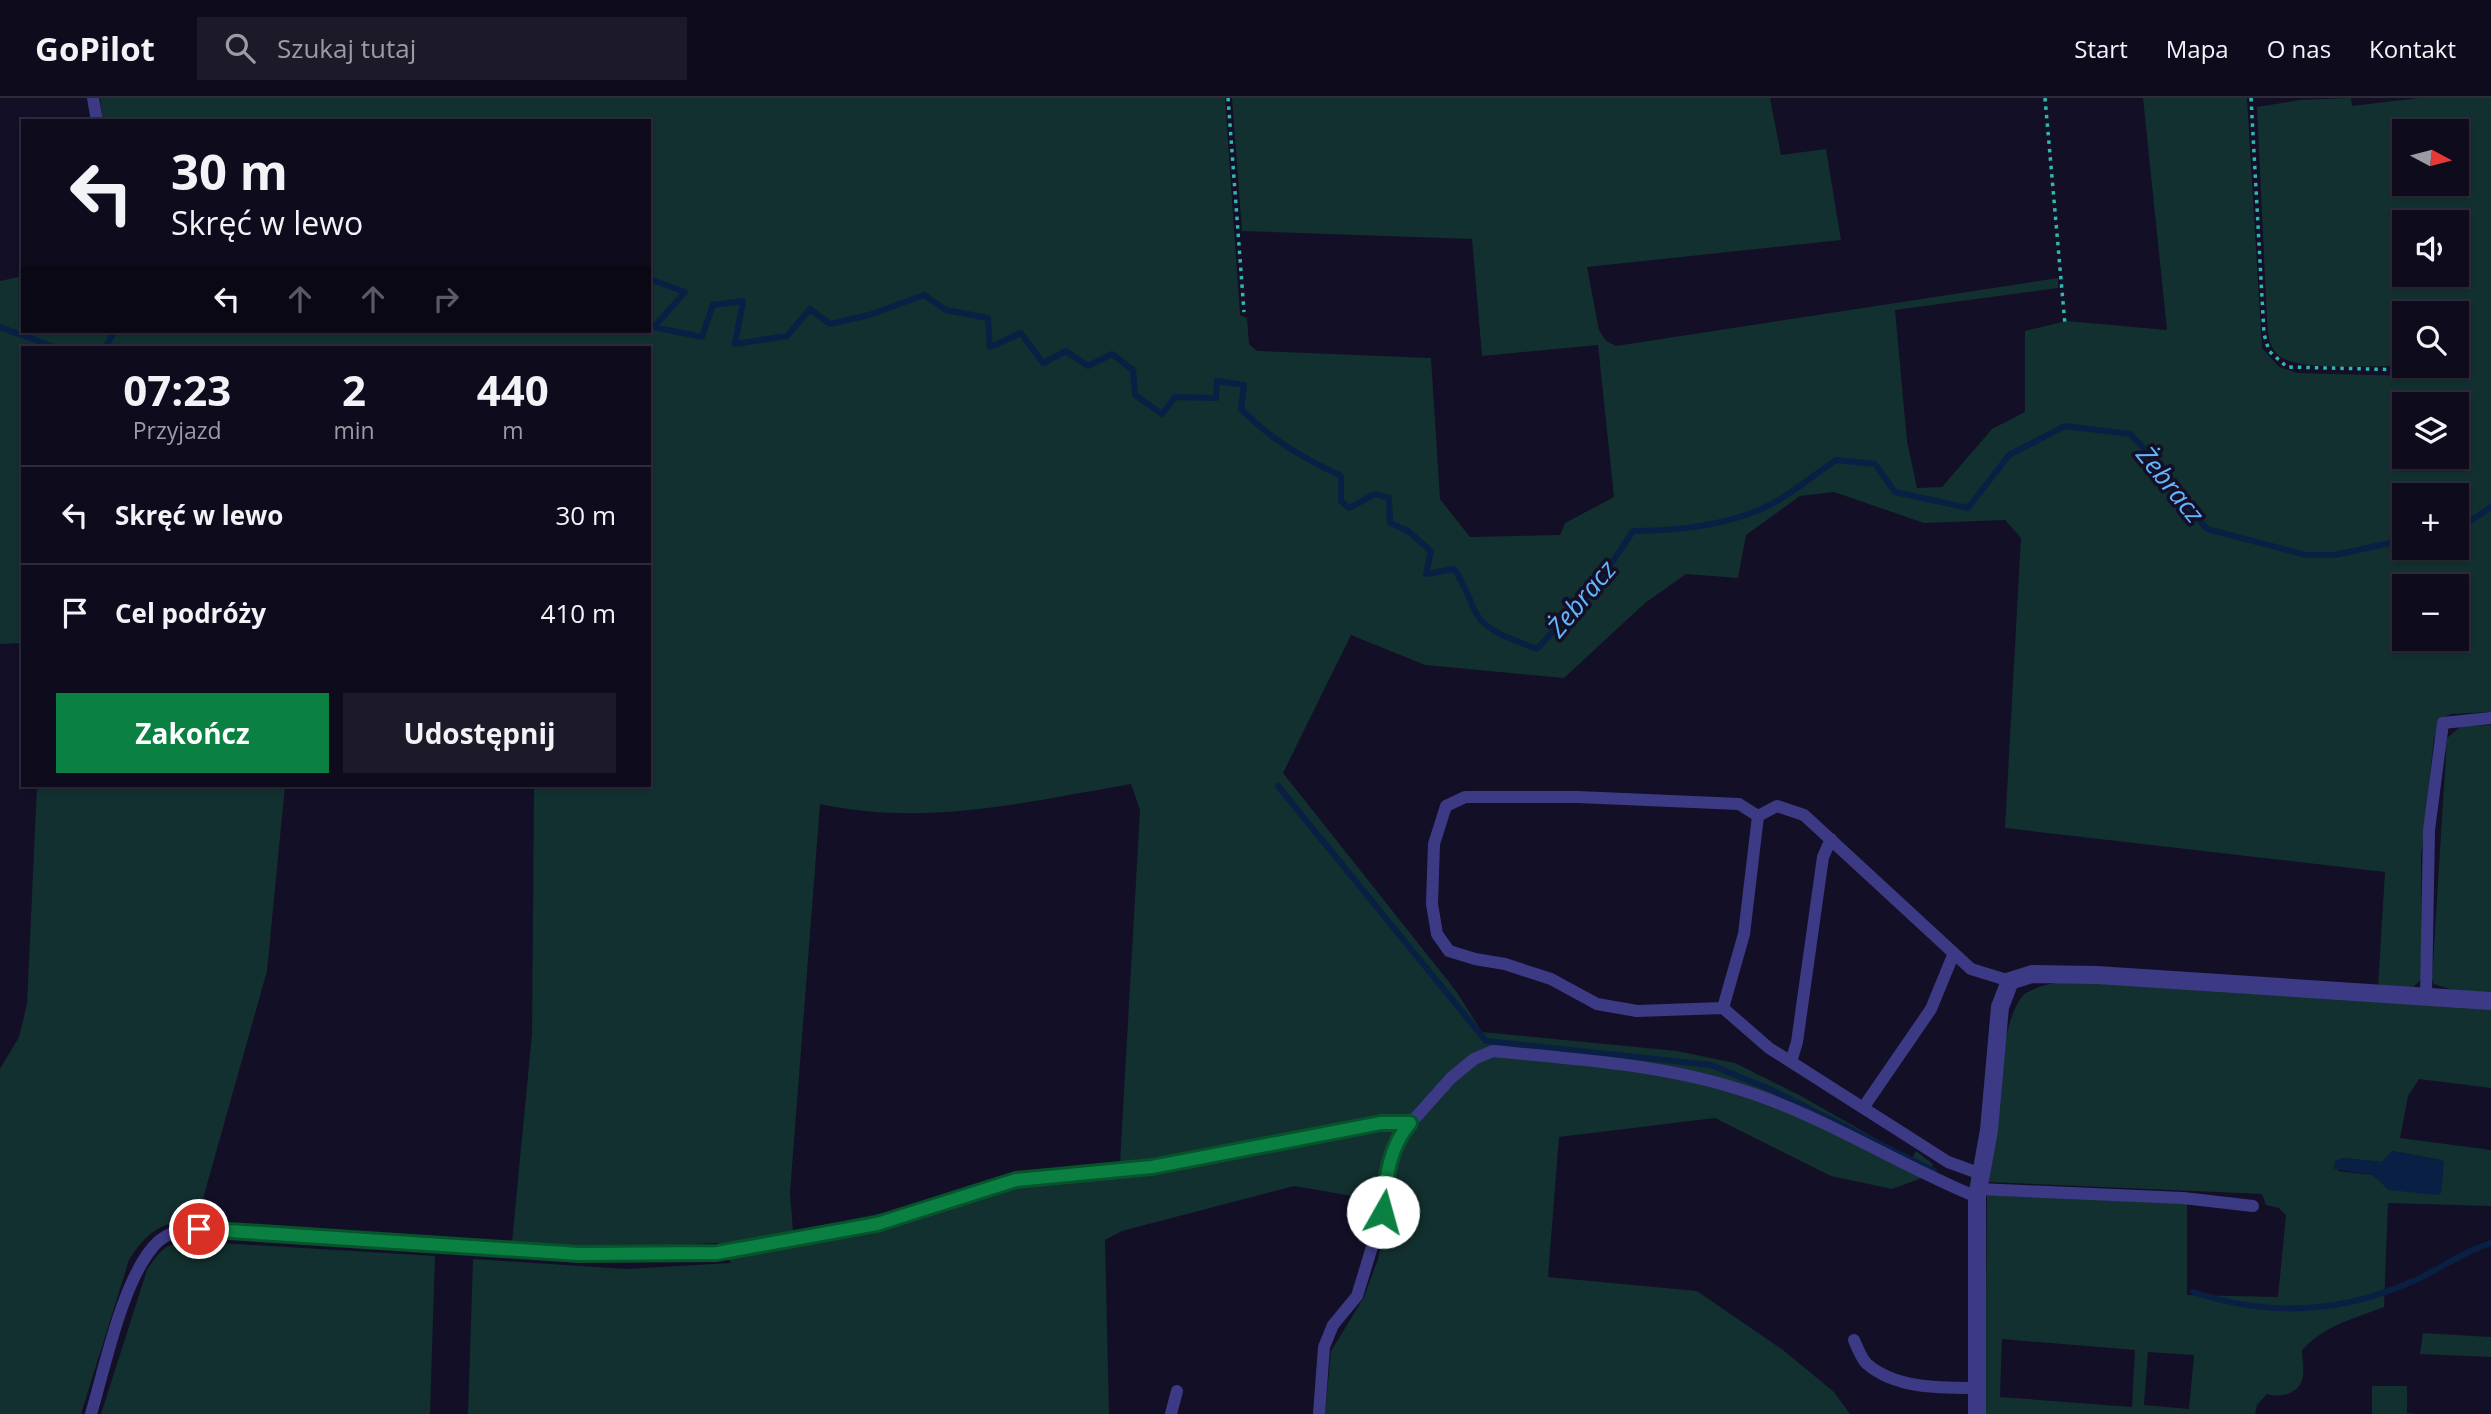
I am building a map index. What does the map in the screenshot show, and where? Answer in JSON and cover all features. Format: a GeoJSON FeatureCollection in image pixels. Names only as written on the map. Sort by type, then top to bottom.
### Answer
{"type":"FeatureCollection","features":[{"type":"Feature","properties":{"kind":"street"},"geometry":{"type":"LineString","coordinates":[[1977,1414],[1979,1187],[1989,1130],[2000,1007],[2010,981],[2032,974],[2097,975],[2426,995],[2491,1002]]}},
{"type":"Feature","properties":{"kind":"lane"},"geometry":{"type":"LineString","coordinates":[[93,98],[97,119]]}},
{"type":"Feature","properties":{"kind":"lane"},"geometry":{"type":"LineString","coordinates":[[2426,995],[2429,830],[2443,723],[2491,718]]}},
{"type":"Feature","properties":{"kind":"lane"},"geometry":{"type":"LineString","coordinates":[[1758,816],[1739,804],[1578,797],[1465,797],[1446,806],[1434,844],[1432,904],[1437,934],[1449,951],[1505,964],[1551,979],[1597,1004],[1637,1011],[1723,1009],[1769,1048],[1948,1162],[1979,1187]]}},
{"type":"Feature","properties":{"kind":"lane"},"geometry":{"type":"LineString","coordinates":[[1758,816],[1777,806],[1804,815],[1971,969],[2010,981]]}},
{"type":"Feature","properties":{"kind":"lane"},"geometry":{"type":"LineString","coordinates":[[1723,1009],[1745,934],[1758,816]]}},
{"type":"Feature","properties":{"kind":"lane"},"geometry":{"type":"LineString","coordinates":[[1791,1062],[1797,1042],[1823,858],[1830,839]]}},
{"type":"Feature","properties":{"kind":"lane"},"geometry":{"type":"LineString","coordinates":[[1863,1108],[1931,1009],[1954,953]]}},
{"type":"Feature","properties":{"kind":"lane"},"geometry":{"type":"LineString","coordinates":[[1319,1414],[1324,1347],[1333,1325],[1357,1296],[1383,1212],[1388,1164],[1400,1135],[1451,1078],[1474,1059],[1493,1051],[1688,1076],[1737,1088],[1799,1113],[1927,1177],[1979,1187],[2183,1198],[2253,1206]]}},
{"type":"Feature","properties":{"kind":"lane"},"geometry":{"type":"LineString","coordinates":[[91,1414],[136,1275],[153,1247],[162,1238],[186,1229],[579,1254],[717,1253],[877,1224],[1016,1180],[1152,1167],[1381,1123],[1410,1123]]}},
{"type":"Feature","properties":{"kind":"lane"},"geometry":{"type":"LineString","coordinates":[[1854,1340],[1866,1363],[1901,1382],[1943,1388],[1978,1388]]}},
{"type":"Feature","properties":{"kind":"lane"},"geometry":{"type":"LineString","coordinates":[[1171,1414],[1177,1391]]}},
{"type":"Feature","properties":{"kind":"path"},"geometry":{"type":"LineString","coordinates":[[1228,98],[1244,312]]}},
{"type":"Feature","properties":{"kind":"path"},"geometry":{"type":"LineString","coordinates":[[2045,98],[2065,326]]}},
{"type":"Feature","properties":{"kind":"path"},"geometry":{"type":"LineString","coordinates":[[2251,98],[2264,334],[2269,351],[2287,367],[2392,370]]}},
{"type":"Feature","properties":{"kind":"green space"},"geometry":{"type":"Polygon","coordinates":[[[100,98],[1225,98],[1240,315],[1247,318],[1249,344],[1257,351],[1431,358],[1440,499],[1470,537],[1560,535],[1565,523],[1614,497],[1598,345],[1482,356],[1472,239],[1242,231],[1232,98],[1770,98],[1781,155],[1826,149],[1841,240],[1587,267],[1599,330],[1606,341],[1616,346],[2058,278],[2058,288],[1895,310],[1907,441],[1917,488],[1942,487],[1992,429],[2025,412],[2025,331],[2067,321],[2167,330],[2143,98],[2247,98],[2262,348],[2279,367],[2297,373],[2392,376],[2392,378],[2469,378],[2469,301],[2392,301],[2392,366],[2316,366],[2285,359],[2276,353],[2268,334],[2257,107],[2300,100],[2351,98],[2352,106],[2419,98],[2491,98],[2491,712],[2452,714],[2444,717],[2434,738],[2421,857],[2422,979],[2412,988],[2378,987],[2385,872],[2005,828],[2021,538],[2005,520],[1924,523],[1834,492],[1800,496],[1746,535],[1738,578],[1686,574],[1645,603],[1564,678],[1425,665],[1351,635],[1283,773],[1456,991],[1482,1032],[1677,1051],[1735,1063],[1801,1096],[1912,1159],[1916,1151],[1933,1164],[1927,1176],[1892,1189],[1831,1176],[1715,1118],[1559,1137],[1548,1277],[1697,1291],[1783,1350],[1834,1392],[1850,1414],[1325,1414],[1331,1351],[1364,1297],[1378,1259],[1391,1196],[1376,1200],[1294,1186],[1122,1231],[1105,1240],[1109,1414],[468,1414],[473,1259],[626,1269],[731,1263],[718,1243],[599,1248],[512,1242],[532,1034],[534,787],[651,787],[651,346],[21,346],[21,643],[0,644],[0,281],[21,276],[21,333],[651,333],[651,119],[103,119],[100,98]],[[1131,784],[1014,804],[937,813],[859,810],[820,804],[790,1193],[793,1231],[998,1190],[1075,1180],[1120,1163],[1140,810],[1131,784]]]}},
{"type":"Feature","properties":{"kind":"green space"},"geometry":{"type":"Polygon","coordinates":[[[2491,725],[2491,996],[2466,994],[2434,984],[2432,978],[2447,738],[2461,726],[2491,725]]]}},
{"type":"Feature","properties":{"kind":"green space"},"geometry":{"type":"Polygon","coordinates":[[[37,787],[285,787],[267,971],[197,1220],[165,1225],[157,1229],[142,1242],[129,1260],[81,1414],[0,1414],[0,1069],[19,1037],[27,1004],[37,787]]]}},
{"type":"Feature","properties":{"kind":"green space"},"geometry":{"type":"Polygon","coordinates":[[[2067,980],[2491,1008],[2491,1088],[2419,1079],[2408,1096],[2400,1138],[2491,1150],[2491,1206],[2388,1203],[2384,1307],[2340,1324],[2311,1341],[2302,1350],[2303,1374],[2300,1385],[2287,1394],[2267,1394],[2257,1405],[2255,1414],[1985,1414],[1987,1195],[2187,1202],[2187,1295],[2278,1297],[2286,1215],[2279,1208],[2266,1205],[2262,1194],[1987,1182],[1998,1081],[2009,1025],[2017,1005],[2026,993],[2067,980]],[[2392,1151],[2382,1162],[2342,1158],[2338,1171],[2373,1175],[2389,1190],[2441,1160],[2392,1151]],[[2002,1339],[2000,1397],[2132,1407],[2135,1350],[2002,1339]],[[2148,1352],[2144,1405],[2189,1409],[2194,1355],[2148,1352]]]}},
{"type":"Feature","properties":{"kind":"green space"},"geometry":{"type":"Polygon","coordinates":[[[188,1241],[435,1256],[430,1414],[101,1414],[147,1270],[163,1250],[188,1241]]]}},
{"type":"Feature","properties":{"kind":"green space"},"geometry":{"type":"Polygon","coordinates":[[[2423,1333],[2491,1337],[2491,1357],[2420,1354],[2423,1333]]]}},
{"type":"Feature","properties":{"kind":"green space"},"geometry":{"type":"Polygon","coordinates":[[[2372,1386],[2407,1386],[2407,1413],[2419,1414],[2372,1414],[2372,1386]]]}},
{"type":"Feature","properties":{"kind":"water"},"geometry":{"type":"Polygon","coordinates":[[[2392,1151],[2444,1162],[2441,1193],[2436,1195],[2389,1190],[2373,1175],[2334,1169],[2335,1161],[2342,1158],[2382,1162],[2392,1151]]]}},
{"type":"Feature","properties":{"kind":"waterway","name":"Żebracz"},"geometry":{"type":"LineString","coordinates":[[651,280],[685,292],[654,327],[702,337],[713,305],[743,301],[735,344],[787,336],[810,309],[830,324],[869,315],[924,295],[946,310],[988,318],[990,347],[1021,333],[1043,363],[1066,351],[1088,366],[1112,354],[1133,370],[1135,395],[1162,414],[1175,397],[1216,398],[1217,381],[1244,385],[1241,409],[1288,447],[1341,476],[1341,501],[1349,508],[1375,494],[1389,498],[1390,523],[1408,531],[1431,551],[1426,574],[1454,569],[1476,613],[1487,626],[1503,636],[1537,649],[1601,579],[1633,531],[1703,526],[1738,518],[1787,495],[1836,460],[1875,464],[1895,492],[1968,508],[2009,455],[2065,426],[2130,434],[2159,464],[2177,494],[2207,529],[2306,555],[2335,555],[2392,543]]}},
{"type":"Feature","properties":{"kind":"waterway","name":"Żebracz"},"geometry":{"type":"LineString","coordinates":[[0,327],[52,346]]}},
{"type":"Feature","properties":{"kind":"waterway","name":"Żebracz"},"geometry":{"type":"LineString","coordinates":[[106,346],[114,333]]}},
{"type":"Feature","properties":{"kind":"waterway","name":"Żebracz"},"geometry":{"type":"LineString","coordinates":[[2469,522],[2491,507]]}},
{"type":"Feature","properties":{"kind":"waterway"},"geometry":{"type":"LineString","coordinates":[[1278,786],[1486,1041],[1711,1065],[1772,1090],[1934,1171]]}},
{"type":"Feature","properties":{"kind":"waterway"},"geometry":{"type":"LineString","coordinates":[[2193,1292],[2221,1300],[2276,1308],[2331,1306],[2386,1292],[2491,1243]]}},
{"type":"Feature","properties":{"kind":"route"},"geometry":{"type":"LineString","coordinates":[[199,1229],[579,1254],[717,1253],[902,1218],[1016,1180],[1152,1167],[1381,1123],[1410,1123],[1400,1135],[1388,1164],[1383,1212]]}}]}
